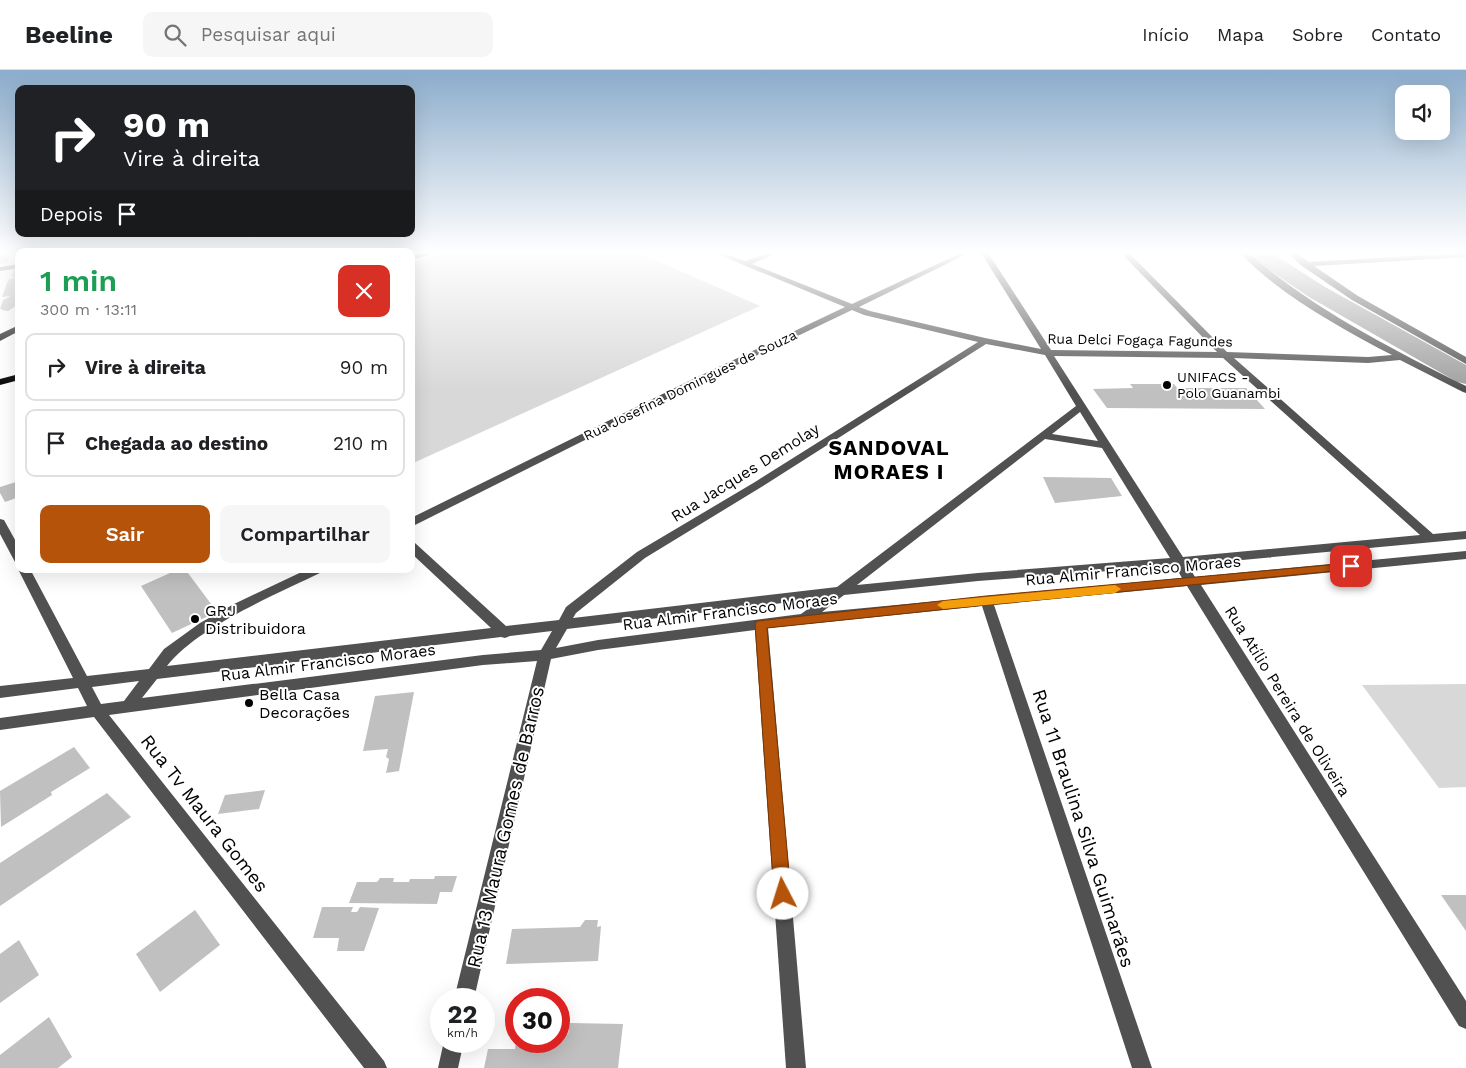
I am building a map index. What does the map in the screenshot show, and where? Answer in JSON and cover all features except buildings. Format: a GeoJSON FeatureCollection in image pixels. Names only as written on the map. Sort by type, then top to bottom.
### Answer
{"type":"FeatureCollection","features":[{"type":"Feature","properties":{"kind":"main road"},"geometry":{"type":"LineString","coordinates":[[0,338],[15,329]]}},
{"type":"Feature","properties":{"kind":"main road"},"geometry":{"type":"LineString","coordinates":[[0,374],[15,370]]}},
{"type":"Feature","properties":{"kind":"main road"},"geometry":{"type":"LineString","coordinates":[[0,382],[15,378]]}},
{"type":"Feature","properties":{"kind":"street","name":"Rua Delci Fogaça Fagundes"},"geometry":{"type":"LineString","coordinates":[[826,298],[875,315],[1049,354],[1225,355],[1368,360],[1403,357]]}},
{"type":"Feature","properties":{"kind":"street","name":"Rua Josefina Domingues de Souza"},"geometry":{"type":"LineString","coordinates":[[415,521],[869,298]]}},
{"type":"Feature","properties":{"kind":"street","name":"Rua Atílio Pereira de Oliveira"},"geometry":{"type":"LineString","coordinates":[[1013,298],[1466,1019]]}},
{"type":"Feature","properties":{"kind":"street"},"geometry":{"type":"LineString","coordinates":[[1169,298],[1225,355],[1430,538]]}},
{"type":"Feature","properties":{"kind":"street"},"geometry":{"type":"LineString","coordinates":[[1302,298],[1403,357],[1466,390]]}},
{"type":"Feature","properties":{"kind":"street"},"geometry":{"type":"LineString","coordinates":[[1354,298],[1465,361]]}},
{"type":"Feature","properties":{"kind":"street","name":"Rua Jacques Demolay"},"geometry":{"type":"LineString","coordinates":[[545,655],[572,610],[641,554],[759,484],[985,341]]}},
{"type":"Feature","properties":{"kind":"street"},"geometry":{"type":"LineString","coordinates":[[803,619],[1082,406]]}},
{"type":"Feature","properties":{"kind":"street"},"geometry":{"type":"LineString","coordinates":[[1044,436],[1107,446]]}},
{"type":"Feature","properties":{"kind":"street"},"geometry":{"type":"LineString","coordinates":[[0,523],[15,551]]}},
{"type":"Feature","properties":{"kind":"street","name":"Rua Almir Francisco Moraes"},"geometry":{"type":"LineString","coordinates":[[0,692],[505,633],[840,591],[978,577],[1179,562],[1466,535]]}},
{"type":"Feature","properties":{"kind":"street"},"geometry":{"type":"LineString","coordinates":[[415,550],[505,633]]}},
{"type":"Feature","properties":{"kind":"street","name":"Rua Almir Francisco Moraes"},"geometry":{"type":"LineString","coordinates":[[0,724],[484,660],[545,655],[598,645],[803,619],[1466,555]]}},
{"type":"Feature","properties":{"kind":"street","name":"Rua Tv Maura Gomes"},"geometry":{"type":"LineString","coordinates":[[26,573],[97,710],[377,1068]]}},
{"type":"Feature","properties":{"kind":"street"},"geometry":{"type":"LineString","coordinates":[[128,706],[169,653],[205,627],[239,607],[310,573]]}},
{"type":"Feature","properties":{"kind":"street","name":"Rua 11 Braulina Silva Guimarães"},"geometry":{"type":"LineString","coordinates":[[986,600],[1142,1068]]}},
{"type":"Feature","properties":{"kind":"street"},"geometry":{"type":"LineString","coordinates":[[761,624],[796,1068]]}},
{"type":"Feature","properties":{"kind":"street","name":"Rua 13 Maura Gomes de Barros"},"geometry":{"type":"LineString","coordinates":[[467,988],[545,655]]}},
{"type":"Feature","properties":{"kind":"street"},"geometry":{"type":"LineString","coordinates":[[448,1068],[451,1053]]}},
{"type":"Feature","properties":{"kind":"shaded area"},"geometry":{"type":"Polygon","coordinates":[[[415,298],[741,298],[760,306],[415,462],[415,298]]]}},
{"type":"Feature","properties":{"kind":"shaded area"},"geometry":{"type":"Polygon","coordinates":[[[1466,684],[1466,787],[1439,788],[1362,685],[1466,684]]]}},
{"type":"Feature","properties":{"kind":"waterway"},"geometry":{"type":"LineString","coordinates":[[1327,298],[1466,376]]}},
{"type":"Feature","properties":{"kind":"slow traffic"},"geometry":{"type":"LineString","coordinates":[[943,605],[1115,589]]}},
{"type":"Feature","properties":{"kind":"place","name":"UNIFACS - Polo Guanambi"},"geometry":{"type":"Point","coordinates":[1167,385]}},
{"type":"Feature","properties":{"kind":"place","name":"GRJ Distribuidora"},"geometry":{"type":"Point","coordinates":[195,619]}},
{"type":"Feature","properties":{"kind":"place","name":"Bella Casa Decorações"},"geometry":{"type":"Point","coordinates":[249,703]}},
{"type":"Feature","properties":{"kind":"district","name":"SANDOVAL MORAES I"},"geometry":{"type":"Point","coordinates":[889,460]}},
{"type":"Feature","properties":{"kind":"route"},"geometry":{"type":"LineString","coordinates":[[783,894],[761,624],[986,600],[1351,566]]}}]}
